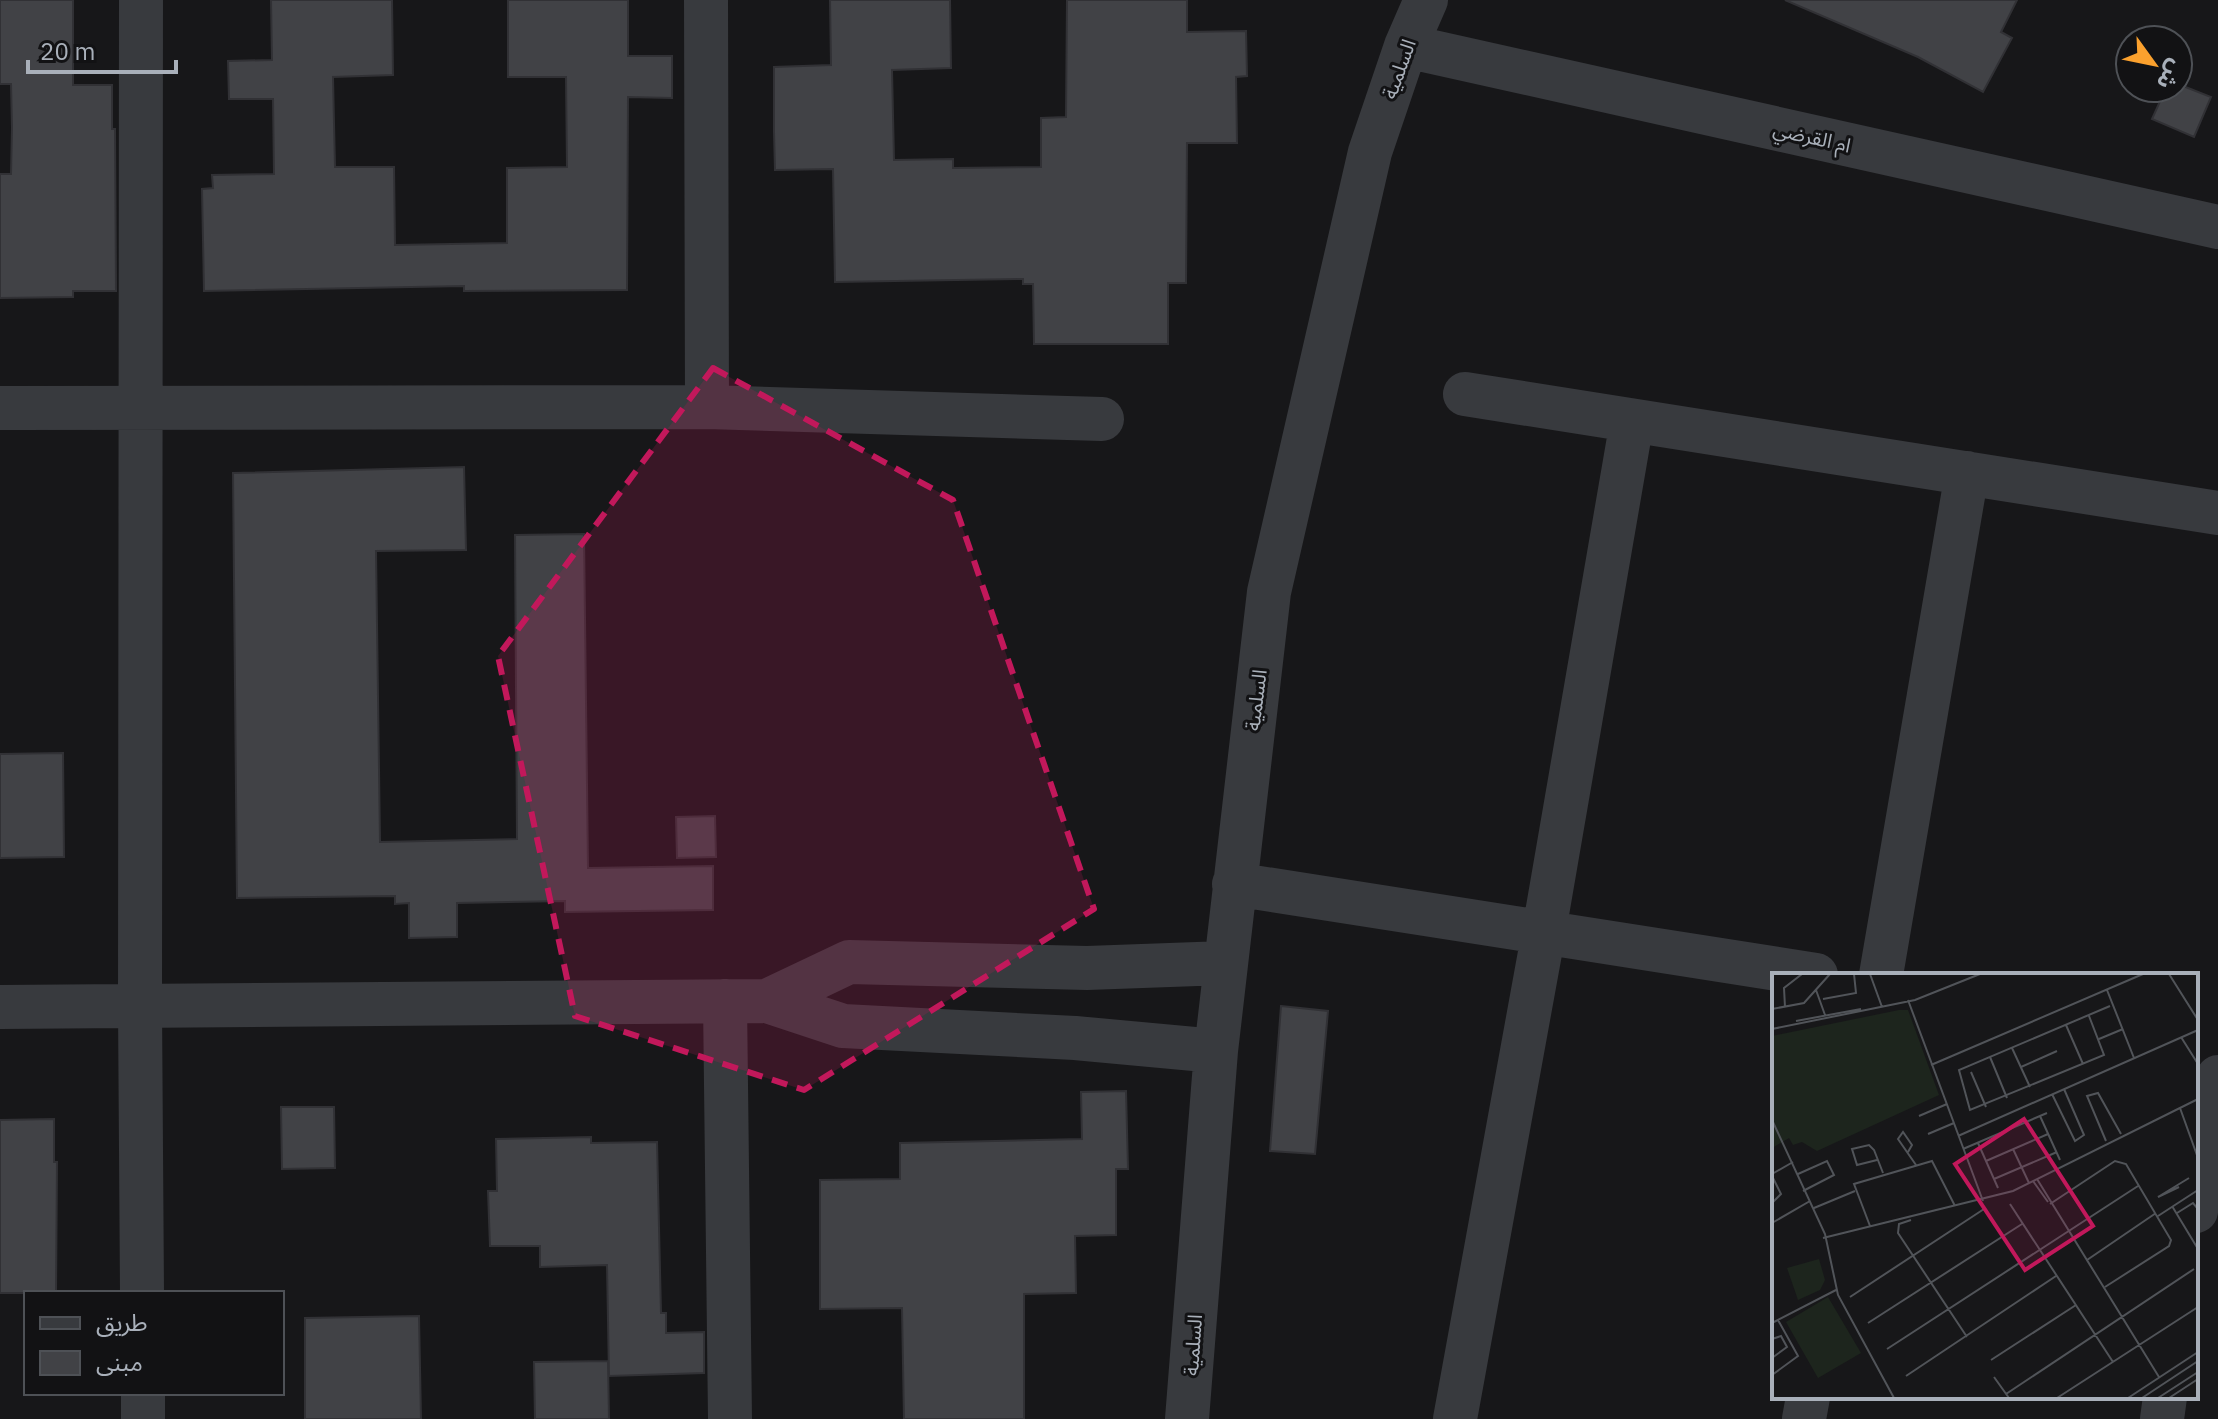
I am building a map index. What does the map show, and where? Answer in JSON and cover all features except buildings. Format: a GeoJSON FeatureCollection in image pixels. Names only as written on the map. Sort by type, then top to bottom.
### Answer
{"type":"FeatureCollection","features":[{"type":"Feature","properties":{"kind":"street"},"geometry":{"type":"LineString","coordinates":[[141,0],[142,1291]]}},
{"type":"Feature","properties":{"kind":"street"},"geometry":{"type":"LineString","coordinates":[[706,0],[707,407]]}},
{"type":"Feature","properties":{"kind":"street","name":"السلمية"},"geometry":{"type":"LineString","coordinates":[[1187,1419],[1216,1051],[1269,592],[1370,152],[1406,46],[1426,0]]}},
{"type":"Feature","properties":{"kind":"street","name":"ام القرضي"},"geometry":{"type":"LineString","coordinates":[[1406,46],[2218,227]]}},
{"type":"Feature","properties":{"kind":"street"},"geometry":{"type":"LineString","coordinates":[[1465,394],[2218,513]]}},
{"type":"Feature","properties":{"kind":"street"},"geometry":{"type":"LineString","coordinates":[[0,408],[707,407],[1102,419]]}},
{"type":"Feature","properties":{"kind":"street"},"geometry":{"type":"LineString","coordinates":[[1455,1419],[1544,931],[1632,421]]}},
{"type":"Feature","properties":{"kind":"street"},"geometry":{"type":"LineString","coordinates":[[1881,973],[1967,473]]}},
{"type":"Feature","properties":{"kind":"street"},"geometry":{"type":"LineString","coordinates":[[1234,884],[1804,973]]}},
{"type":"Feature","properties":{"kind":"street"},"geometry":{"type":"LineString","coordinates":[[746,1001],[849,962],[1087,968],[1225,963]]}},
{"type":"Feature","properties":{"kind":"street"},"geometry":{"type":"LineString","coordinates":[[730,1419],[746,1001]]}},
{"type":"Feature","properties":{"kind":"street"},"geometry":{"type":"LineString","coordinates":[[0,1007],[746,1001],[843,1026],[1075,1038],[1216,1051]]}},
{"type":"Feature","properties":{"kind":"street"},"geometry":{"type":"LineString","coordinates":[[2198,1199],[2218,1077]]}},
{"type":"Feature","properties":{"kind":"street"},"geometry":{"type":"LineString","coordinates":[[143,1395],[143,1419]]}},
{"type":"Feature","properties":{"kind":"street"},"geometry":{"type":"LineString","coordinates":[[1804,1419],[1808,1399]]}},
{"type":"Feature","properties":{"kind":"street"},"geometry":{"type":"LineString","coordinates":[[2162,1419],[2165,1399]]}},
{"type":"Feature","properties":{"kind":"highlighted area"},"geometry":{"type":"Polygon","coordinates":[[[713,368],[953,500],[1094,909],[804,1090],[575,1016],[498,656],[713,368]]]}}]}
